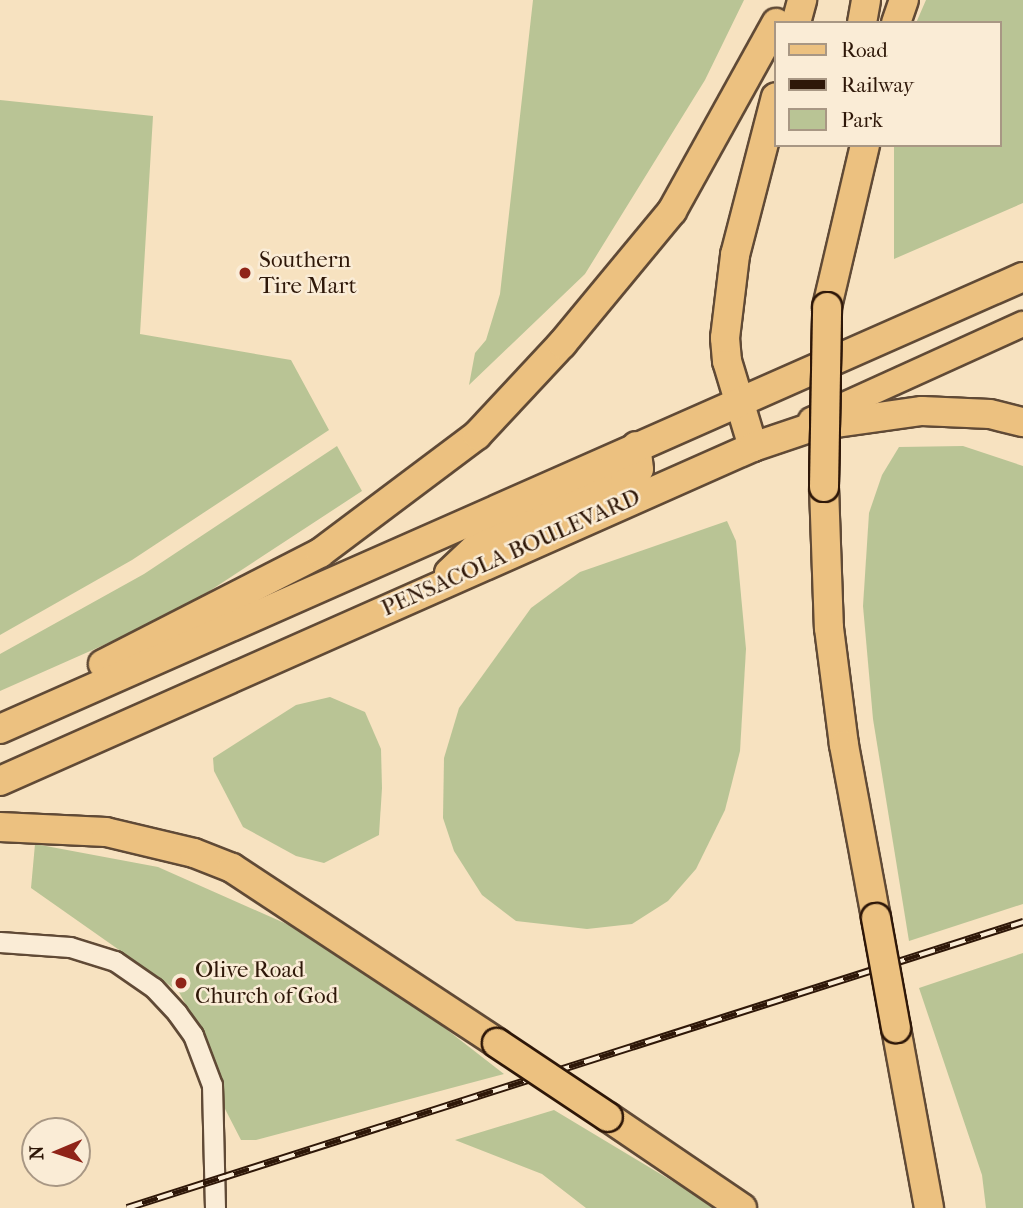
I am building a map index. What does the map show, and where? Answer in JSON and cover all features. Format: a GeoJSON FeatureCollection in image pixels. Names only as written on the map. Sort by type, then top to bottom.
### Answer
{"type":"FeatureCollection","features":[{"type":"Feature","properties":{"kind":"highway"},"geometry":{"type":"LineString","coordinates":[[777,21],[789,0]]}},
{"type":"Feature","properties":{"kind":"highway"},"geometry":{"type":"LineString","coordinates":[[797,21],[802,0]]}},
{"type":"Feature","properties":{"kind":"highway"},"geometry":{"type":"LineString","coordinates":[[862,21],[866,0]]}},
{"type":"Feature","properties":{"kind":"highway"},"geometry":{"type":"LineString","coordinates":[[897,21],[904,0]]}},
{"type":"Feature","properties":{"kind":"highway"},"geometry":{"type":"LineString","coordinates":[[0,718],[273,580],[385,508],[477,435],[562,344],[672,211],[774,27]]}},
{"type":"Feature","properties":{"kind":"highway"},"geometry":{"type":"LineString","coordinates":[[774,105],[730,284],[725,338],[738,404],[753,447],[816,426],[922,411],[990,414],[1023,422]]}},
{"type":"Feature","properties":{"kind":"highway"},"geometry":{"type":"LineString","coordinates":[[845,147],[827,307],[824,487],[831,642],[895,1028],[929,1208]]}},
{"type":"Feature","properties":{"kind":"highway"},"geometry":{"type":"LineString","coordinates":[[827,307],[865,147]]}},
{"type":"Feature","properties":{"kind":"highway","name":"PENSACOLA BOULEVARD"},"geometry":{"type":"LineString","coordinates":[[0,729],[1023,277]]}},
{"type":"Feature","properties":{"kind":"highway"},"geometry":{"type":"LineString","coordinates":[[434,587],[483,541],[625,481],[639,469],[636,446]]}},
{"type":"Feature","properties":{"kind":"highway","name":"PENSACOLA BOULEVARD"},"geometry":{"type":"LineString","coordinates":[[0,781],[753,447]]}},
{"type":"Feature","properties":{"kind":"highway"},"geometry":{"type":"LineString","coordinates":[[0,827],[106,832],[194,853],[232,868],[742,1208]]}},
{"type":"Feature","properties":{"kind":"main road","name":"PENSACOLA BOULEVARD"},"geometry":{"type":"LineString","coordinates":[[753,447],[1023,324]]}},
{"type":"Feature","properties":{"kind":"street"},"geometry":{"type":"LineString","coordinates":[[0,942],[59,946],[106,958],[139,976],[177,1013],[204,1059],[212,1085],[215,1208]]}},
{"type":"Feature","properties":{"kind":"green space"},"geometry":{"type":"Polygon","coordinates":[[[533,0],[744,0],[705,80],[585,274],[469,385],[475,353],[486,340],[500,294],[533,0]]]}},
{"type":"Feature","properties":{"kind":"green space"},"geometry":{"type":"Polygon","coordinates":[[[926,0],[1023,0],[1023,203],[894,259],[894,147],[1002,147],[1002,21],[917,21],[926,0]]]}},
{"type":"Feature","properties":{"kind":"green space"},"geometry":{"type":"Polygon","coordinates":[[[0,100],[153,116],[140,334],[291,360],[329,430],[132,560],[0,635],[0,100]]]}},
{"type":"Feature","properties":{"kind":"green space"},"geometry":{"type":"Polygon","coordinates":[[[337,446],[362,491],[176,613],[0,691],[0,654],[144,574],[337,446]]]}},
{"type":"Feature","properties":{"kind":"green space"},"geometry":{"type":"Polygon","coordinates":[[[963,446],[1023,466],[1023,904],[909,941],[873,719],[863,606],[869,513],[882,475],[899,447],[963,446]]]}},
{"type":"Feature","properties":{"kind":"green space"},"geometry":{"type":"Polygon","coordinates":[[[727,521],[736,541],[746,649],[740,751],[725,810],[696,869],[668,901],[632,924],[587,929],[516,921],[482,895],[454,851],[443,818],[444,758],[459,708],[531,608],[580,572],[727,521]]]}},
{"type":"Feature","properties":{"kind":"green space"},"geometry":{"type":"Polygon","coordinates":[[[330,697],[365,712],[381,749],[382,788],[379,835],[324,863],[296,856],[243,827],[214,771],[213,758],[296,705],[330,697]]]}},
{"type":"Feature","properties":{"kind":"green space"},"geometry":{"type":"Polygon","coordinates":[[[35,844],[158,867],[343,949],[504,1074],[256,1140],[241,1140],[225,1109],[213,1056],[179,992],[31,888],[35,844]]]}},
{"type":"Feature","properties":{"kind":"green space"},"geometry":{"type":"Polygon","coordinates":[[[1023,953],[1023,1208],[986,1208],[982,1175],[919,988],[1023,953]]]}},
{"type":"Feature","properties":{"kind":"green space"},"geometry":{"type":"Polygon","coordinates":[[[554,1110],[717,1208],[586,1208],[542,1174],[455,1140],[554,1110]]]}},
{"type":"Feature","properties":{"kind":"railway"},"geometry":{"type":"LineString","coordinates":[[127,1208],[1023,922]]}},
{"type":"Feature","properties":{"kind":"place","name":"Southern Tire Mart"},"geometry":{"type":"Point","coordinates":[245,273]}},
{"type":"Feature","properties":{"kind":"place","name":"Olive Road Church of God"},"geometry":{"type":"Point","coordinates":[181,983]}}]}
